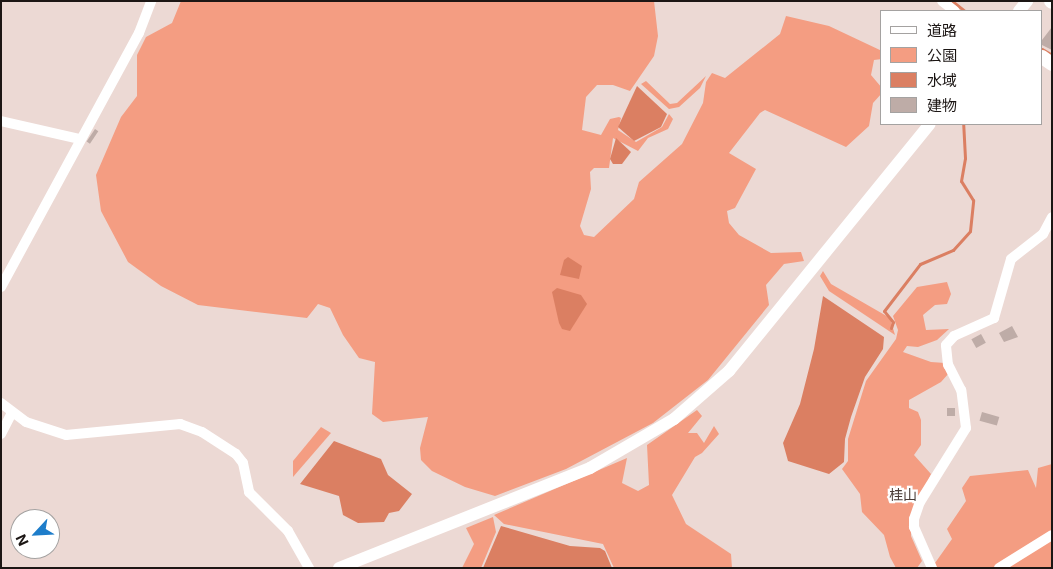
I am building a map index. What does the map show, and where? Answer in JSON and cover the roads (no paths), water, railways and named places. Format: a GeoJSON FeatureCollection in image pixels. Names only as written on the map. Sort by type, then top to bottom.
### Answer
{"type":"FeatureCollection","features":[{"type":"Feature","properties":{"kind":"street"},"geometry":{"type":"LineString","coordinates":[[1,287],[79,139],[139,33],[151,1]]}},
{"type":"Feature","properties":{"kind":"street"},"geometry":{"type":"LineString","coordinates":[[942,1],[954,10]]}},
{"type":"Feature","properties":{"kind":"street"},"geometry":{"type":"LineString","coordinates":[[1,121],[79,139]]}},
{"type":"Feature","properties":{"kind":"street"},"geometry":{"type":"LineString","coordinates":[[340,568],[590,468],[674,419],[729,371],[929,125]]}},
{"type":"Feature","properties":{"kind":"street"},"geometry":{"type":"LineString","coordinates":[[932,568],[914,527],[914,519],[920,502],[966,428],[961,390],[948,365],[946,345],[954,336],[994,318],[1011,259],[1043,234],[1052,217]]}},
{"type":"Feature","properties":{"kind":"street"},"geometry":{"type":"LineString","coordinates":[[1,403],[12,414],[50,432],[66,435],[180,424],[202,432],[236,454],[243,463],[249,492],[288,530],[309,568]]}},
{"type":"Feature","properties":{"kind":"street"},"geometry":{"type":"LineString","coordinates":[[1,434],[12,414]]}},
{"type":"Feature","properties":{"kind":"street"},"geometry":{"type":"LineString","coordinates":[[998,568],[1052,535]]}},
{"type":"Feature","properties":{"kind":"water"},"geometry":{"type":"Polygon","coordinates":[[[637,86],[667,114],[661,127],[634,141],[618,127],[637,86]]]}},
{"type":"Feature","properties":{"kind":"water"},"geometry":{"type":"Polygon","coordinates":[[[616,138],[631,152],[622,164],[613,164],[610,159],[616,138]]]}},
{"type":"Feature","properties":{"kind":"water"},"geometry":{"type":"Polygon","coordinates":[[[568,257],[582,266],[579,279],[560,275],[564,260],[568,257]]]}},
{"type":"Feature","properties":{"kind":"water"},"geometry":{"type":"Polygon","coordinates":[[[557,288],[581,295],[587,304],[570,331],[562,329],[559,323],[552,292],[557,288]]]}},
{"type":"Feature","properties":{"kind":"water"},"geometry":{"type":"Polygon","coordinates":[[[823,296],[884,337],[883,349],[865,377],[851,417],[845,439],[844,462],[829,474],[788,461],[783,443],[800,404],[814,349],[823,296]]]}},
{"type":"Feature","properties":{"kind":"water"},"geometry":{"type":"Polygon","coordinates":[[[334,441],[381,459],[388,475],[412,494],[399,511],[389,513],[384,522],[358,523],[343,515],[339,496],[300,484],[334,441]]]}},
{"type":"Feature","properties":{"kind":"water"},"geometry":{"type":"Polygon","coordinates":[[[501,526],[570,546],[600,548],[605,551],[612,568],[483,568],[501,526]]]}},
{"type":"Feature","properties":{"kind":"waterway"},"geometry":{"type":"LineString","coordinates":[[952,1],[964,10]]}},
{"type":"Feature","properties":{"kind":"waterway"},"geometry":{"type":"LineString","coordinates":[[1043,50],[1052,55]]}},
{"type":"Feature","properties":{"kind":"waterway"},"geometry":{"type":"LineString","coordinates":[[891,328],[893,322],[884,311],[920,264],[953,250],[970,231],[973,200],[961,181],[965,158],[963,125]]}},
{"type":"Feature","properties":{"kind":"district","name":"桂山"},"geometry":{"type":"Point","coordinates":[903,495]}}]}
